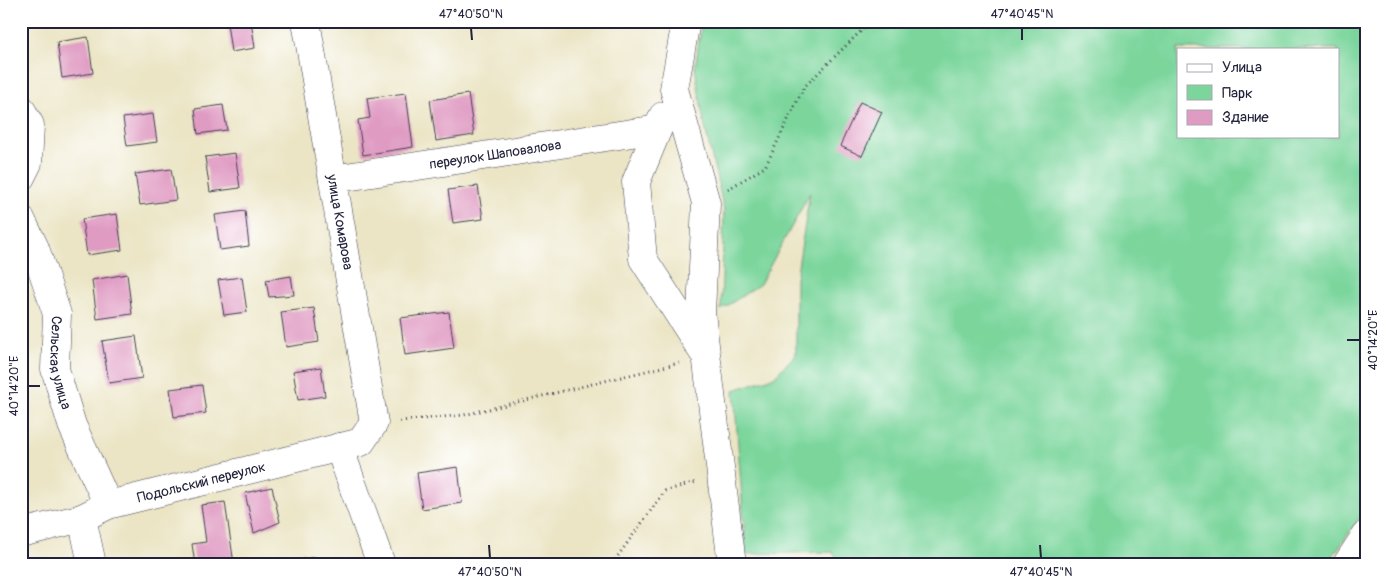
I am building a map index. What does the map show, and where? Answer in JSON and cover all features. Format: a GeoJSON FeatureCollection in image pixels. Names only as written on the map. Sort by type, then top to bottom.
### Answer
{"type":"FeatureCollection","features":[{"type":"Feature","properties":{"kind":"street","name":"улица Комарова"},"geometry":{"type":"LineString","coordinates":[[306,21],[374,423]]}},
{"type":"Feature","properties":{"kind":"street"},"geometry":{"type":"LineString","coordinates":[[686,21],[674,89],[636,182],[643,259],[706,357]]}},
{"type":"Feature","properties":{"kind":"street"},"geometry":{"type":"LineString","coordinates":[[674,89],[706,203],[701,313],[732,564]]}},
{"type":"Feature","properties":{"kind":"street"},"geometry":{"type":"LineString","coordinates":[[21,109],[30,125],[28,162],[21,177]]}},
{"type":"Feature","properties":{"kind":"street","name":"переулок Шаповалова"},"geometry":{"type":"LineString","coordinates":[[333,180],[658,128]]}},
{"type":"Feature","properties":{"kind":"street","name":"Сельская улица"},"geometry":{"type":"LineString","coordinates":[[21,219],[34,248],[57,314],[55,369],[72,425],[108,504]]}},
{"type":"Feature","properties":{"kind":"street","name":"Подольский переулок"},"geometry":{"type":"LineString","coordinates":[[21,533],[82,518],[108,504],[361,442],[374,423]]}},
{"type":"Feature","properties":{"kind":"street"},"geometry":{"type":"LineString","coordinates":[[339,448],[381,564]]}},
{"type":"Feature","properties":{"kind":"street"},"geometry":{"type":"LineString","coordinates":[[82,518],[92,564]]}},
{"type":"Feature","properties":{"kind":"street"},"geometry":{"type":"LineString","coordinates":[[1347,564],[1366,535]]}},
{"type":"Feature","properties":{"kind":"path"},"geometry":{"type":"LineString","coordinates":[[706,203],[765,166],[804,87],[865,27],[891,21]]}},
{"type":"Feature","properties":{"kind":"path"},"geometry":{"type":"LineString","coordinates":[[374,423],[464,415],[706,357]]}},
{"type":"Feature","properties":{"kind":"path"},"geometry":{"type":"LineString","coordinates":[[612,564],[665,491],[721,475]]}},
{"type":"Feature","properties":{"kind":"green space"},"geometry":{"type":"Polygon","coordinates":[[[702,21],[1366,21],[1366,509],[1327,564],[843,564],[832,552],[746,554],[734,390],[774,377],[796,354],[796,279],[810,193],[760,284],[721,310],[724,210],[704,123],[695,68],[702,21]]]}},
{"type":"Feature","properties":{"kind":"building"},"geometry":{"type":"Polygon","coordinates":[[[251,21],[255,48],[231,52],[227,23],[251,21]]]}},
{"type":"Feature","properties":{"kind":"building"},"geometry":{"type":"Polygon","coordinates":[[[88,37],[93,73],[62,78],[57,42],[88,37]]]}},
{"type":"Feature","properties":{"kind":"building"},"geometry":{"type":"Polygon","coordinates":[[[406,93],[413,147],[363,155],[358,120],[370,118],[367,98],[406,93]]]}},
{"type":"Feature","properties":{"kind":"building"},"geometry":{"type":"Polygon","coordinates":[[[468,94],[474,135],[436,141],[430,100],[468,94]]]}},
{"type":"Feature","properties":{"kind":"building"},"geometry":{"type":"Polygon","coordinates":[[[860,102],[882,112],[862,156],[840,146],[860,102]]]}},
{"type":"Feature","properties":{"kind":"building"},"geometry":{"type":"Polygon","coordinates":[[[223,105],[227,130],[198,134],[195,109],[223,105]]]}},
{"type":"Feature","properties":{"kind":"building"},"geometry":{"type":"Polygon","coordinates":[[[153,114],[157,142],[127,146],[123,118],[153,114]]]}},
{"type":"Feature","properties":{"kind":"building"},"geometry":{"type":"Polygon","coordinates":[[[235,153],[240,188],[210,192],[205,157],[235,153]]]}},
{"type":"Feature","properties":{"kind":"building"},"geometry":{"type":"Polygon","coordinates":[[[171,169],[176,200],[140,205],[135,174],[171,169]]]}},
{"type":"Feature","properties":{"kind":"building"},"geometry":{"type":"Polygon","coordinates":[[[478,186],[483,219],[453,223],[448,190],[478,186]]]}},
{"type":"Feature","properties":{"kind":"building"},"geometry":{"type":"Polygon","coordinates":[[[245,211],[249,246],[220,250],[215,215],[245,211]]]}},
{"type":"Feature","properties":{"kind":"building"},"geometry":{"type":"Polygon","coordinates":[[[117,214],[122,250],[87,255],[82,219],[117,214]]]}},
{"type":"Feature","properties":{"kind":"building"},"geometry":{"type":"Polygon","coordinates":[[[127,274],[132,314],[97,319],[92,280],[127,274]]]}},
{"type":"Feature","properties":{"kind":"building"},"geometry":{"type":"Polygon","coordinates":[[[291,276],[294,295],[269,297],[266,280],[291,276]]]}},
{"type":"Feature","properties":{"kind":"building"},"geometry":{"type":"Polygon","coordinates":[[[242,277],[247,312],[224,315],[218,280],[242,277]]]}},
{"type":"Feature","properties":{"kind":"building"},"geometry":{"type":"Polygon","coordinates":[[[314,308],[319,342],[286,347],[281,312],[314,308]]]}},
{"type":"Feature","properties":{"kind":"building"},"geometry":{"type":"Polygon","coordinates":[[[449,312],[454,348],[405,355],[400,318],[449,312]]]}},
{"type":"Feature","properties":{"kind":"building"},"geometry":{"type":"Polygon","coordinates":[[[136,336],[142,378],[109,383],[102,341],[136,336]]]}},
{"type":"Feature","properties":{"kind":"building"},"geometry":{"type":"Polygon","coordinates":[[[321,367],[325,396],[298,400],[293,371],[321,367]]]}},
{"type":"Feature","properties":{"kind":"building"},"geometry":{"type":"Polygon","coordinates":[[[202,385],[206,413],[174,417],[170,389],[202,385]]]}},
{"type":"Feature","properties":{"kind":"building"},"geometry":{"type":"Polygon","coordinates":[[[458,467],[462,503],[422,509],[417,473],[458,467]]]}},
{"type":"Feature","properties":{"kind":"building"},"geometry":{"type":"Polygon","coordinates":[[[272,487],[280,522],[254,533],[245,493],[272,487]]]}},
{"type":"Feature","properties":{"kind":"building"},"geometry":{"type":"Polygon","coordinates":[[[225,502],[234,564],[195,564],[192,544],[206,542],[201,505],[225,502]]]}},
{"type":"Feature","properties":{"kind":"building"},"geometry":{"type":"Polygon","coordinates":[[[315,557],[316,564],[282,564],[282,563],[315,557]]]}}]}
